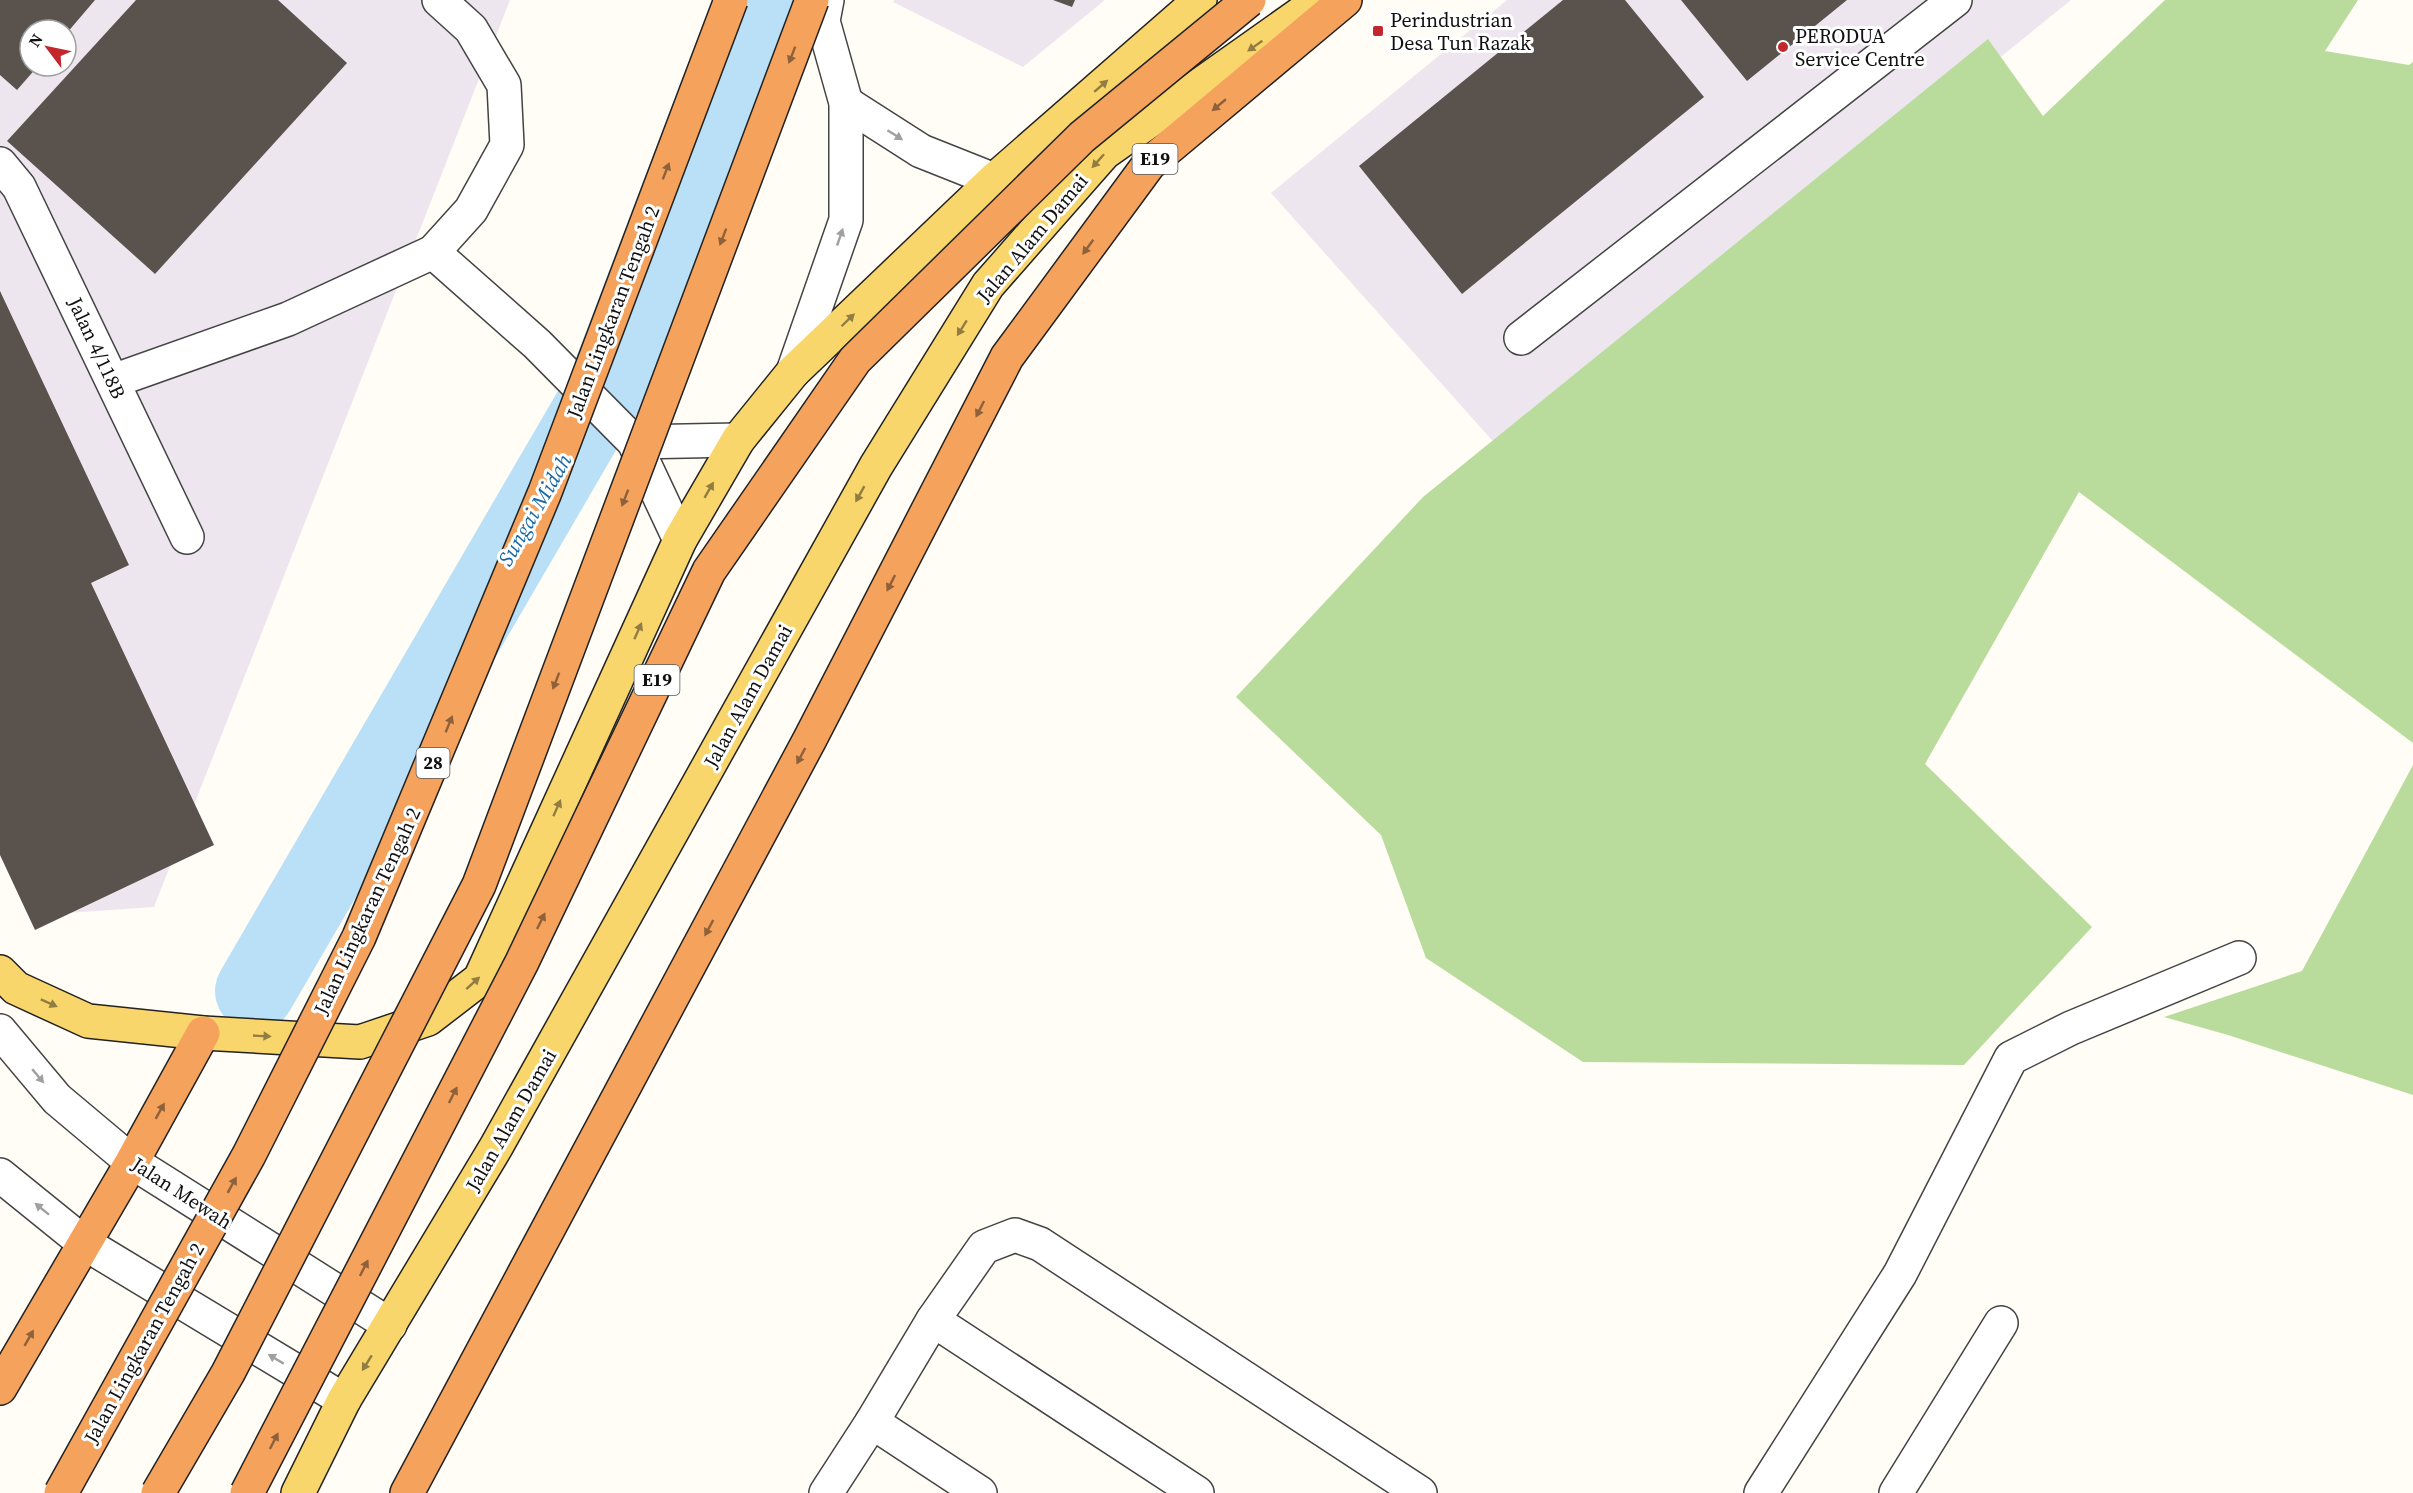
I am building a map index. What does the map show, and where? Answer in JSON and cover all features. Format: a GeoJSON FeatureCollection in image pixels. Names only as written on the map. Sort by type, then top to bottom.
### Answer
{"type":"FeatureCollection","features":[{"type":"Feature","properties":{"kind":"highway","name":"Jalan Lingkaran Tengah 2"},"geometry":{"type":"LineString","coordinates":[[61,1493],[249,1155],[359,937],[545,492],[731,0]]}},
{"type":"Feature","properties":{"kind":"highway"},"geometry":{"type":"LineString","coordinates":[[158,1493],[228,1373],[479,885],[812,0]]}},
{"type":"Feature","properties":{"kind":"highway","name":"E19"},"geometry":{"type":"LineString","coordinates":[[247,1493],[522,962],[709,571],[855,360],[1082,137],[1249,0]]}},
{"type":"Feature","properties":{"kind":"highway","name":"E19"},"geometry":{"type":"LineString","coordinates":[[407,1493],[810,739],[1007,357],[1149,164],[1345,0]]}},
{"type":"Feature","properties":{"kind":"highway"},"geometry":{"type":"LineString","coordinates":[[0,1388],[132,1162],[203,1033]]}},
{"type":"Feature","properties":{"kind":"main road"},"geometry":{"type":"LineString","coordinates":[[0,972],[16,988],[88,1021],[203,1033],[360,1042],[428,1019],[480,980],[680,540],[738,440],[793,372],[994,180],[1200,0]]}},
{"type":"Feature","properties":{"kind":"main road","name":"Jalan Alam Damai"},"geometry":{"type":"LineString","coordinates":[[298,1493],[344,1400],[496,1147],[876,466],[988,285],[1104,153],[1320,0]]}},
{"type":"Feature","properties":{"kind":"street"},"geometry":{"type":"LineString","coordinates":[[113,381],[288,319],[433,252],[471,210],[507,145],[504,85],[471,29],[439,0]]}},
{"type":"Feature","properties":{"kind":"street"},"geometry":{"type":"LineString","coordinates":[[793,372],[846,220],[846,103],[824,21],[827,0]]}},
{"type":"Feature","properties":{"kind":"street"},"geometry":{"type":"LineString","coordinates":[[1521,338],[1955,0]]}},
{"type":"Feature","properties":{"kind":"street"},"geometry":{"type":"LineString","coordinates":[[846,103],[921,151],[994,180]]}},
{"type":"Feature","properties":{"kind":"street","name":"Jalan 4/118B"},"geometry":{"type":"LineString","coordinates":[[0,164],[19,187],[187,537]]}},
{"type":"Feature","properties":{"kind":"street"},"geometry":{"type":"LineString","coordinates":[[433,252],[537,344],[634,442],[680,540]]}},
{"type":"Feature","properties":{"kind":"street"},"geometry":{"type":"LineString","coordinates":[[634,442],[738,440]]}},
{"type":"Feature","properties":{"kind":"street"},"geometry":{"type":"LineString","coordinates":[[1761,1493],[1900,1274],[2011,1058],[2071,1028],[2239,958]]}},
{"type":"Feature","properties":{"kind":"street","name":"Jalan Mewah"},"geometry":{"type":"LineString","coordinates":[[0,1031],[57,1099],[132,1162],[390,1325]]}},
{"type":"Feature","properties":{"kind":"street"},"geometry":{"type":"LineString","coordinates":[[0,1175],[84,1243],[344,1400]]}},
{"type":"Feature","properties":{"kind":"street"},"geometry":{"type":"LineString","coordinates":[[826,1493],[933,1320],[984,1247],[1015,1235],[1040,1244],[1420,1493]]}},
{"type":"Feature","properties":{"kind":"street"},"geometry":{"type":"LineString","coordinates":[[933,1320],[1197,1493]]}},
{"type":"Feature","properties":{"kind":"street"},"geometry":{"type":"LineString","coordinates":[[1896,1493],[2001,1323]]}},
{"type":"Feature","properties":{"kind":"street"},"geometry":{"type":"LineString","coordinates":[[872,1422],[980,1493]]}},
{"type":"Feature","properties":{"kind":"shaded area"},"geometry":{"type":"Polygon","coordinates":[[[0,0],[510,0],[154,907],[67,913],[0,784],[0,0]]]}},
{"type":"Feature","properties":{"kind":"shaded area"},"geometry":{"type":"Polygon","coordinates":[[[894,0],[1105,0],[1023,67],[893,2],[894,0]]]}},
{"type":"Feature","properties":{"kind":"shaded area"},"geometry":{"type":"Polygon","coordinates":[[[1507,0],[2071,0],[1507,457],[1271,193],[1507,0]]]}},
{"type":"Feature","properties":{"kind":"green space"},"geometry":{"type":"Polygon","coordinates":[[[2165,0],[2358,0],[2325,51],[2409,65],[2413,62],[2413,743],[2079,492],[1925,764],[2092,927],[1964,1065],[1583,1062],[1426,958],[1381,835],[1236,697],[1423,497],[1988,39],[2043,116],[2165,0]]]}},
{"type":"Feature","properties":{"kind":"green space"},"geometry":{"type":"Polygon","coordinates":[[[2413,765],[2413,1095],[2228,1035],[2164,1017],[2302,971],[2413,765]]]}},
{"type":"Feature","properties":{"kind":"building"},"geometry":{"type":"Polygon","coordinates":[[[0,0],[95,0],[78,20],[78,18],[18,18],[18,78],[28,78],[17,90],[0,75],[0,0]]]}},
{"type":"Feature","properties":{"kind":"building"},"geometry":{"type":"Polygon","coordinates":[[[136,0],[278,0],[347,63],[155,274],[7,141],[65,78],[78,78],[78,63],[136,0]]]}},
{"type":"Feature","properties":{"kind":"building"},"geometry":{"type":"Polygon","coordinates":[[[1053,0],[1075,0],[1072,7],[1053,0]]]}},
{"type":"Feature","properties":{"kind":"building"},"geometry":{"type":"Polygon","coordinates":[[[1563,0],[1625,0],[1704,97],[1462,294],[1359,166],[1563,0]]]}},
{"type":"Feature","properties":{"kind":"building"},"geometry":{"type":"Polygon","coordinates":[[[1681,0],[1847,0],[1747,81],[1681,0]]]}},
{"type":"Feature","properties":{"kind":"building"},"geometry":{"type":"Polygon","coordinates":[[[0,291],[129,565],[91,583],[214,845],[35,930],[0,855],[0,291]]]}},
{"type":"Feature","properties":{"kind":"waterway","name":"Sungai Midah"},"geometry":{"type":"LineString","coordinates":[[255,991],[610,381],[755,0]]}},
{"type":"Feature","properties":{"kind":"place","name":"Perindustrian Desa Tun Razak"},"geometry":{"type":"Point","coordinates":[1378,31]}},
{"type":"Feature","properties":{"kind":"place","name":"PERODUA Service Centre"},"geometry":{"type":"Point","coordinates":[1783,47]}}]}
